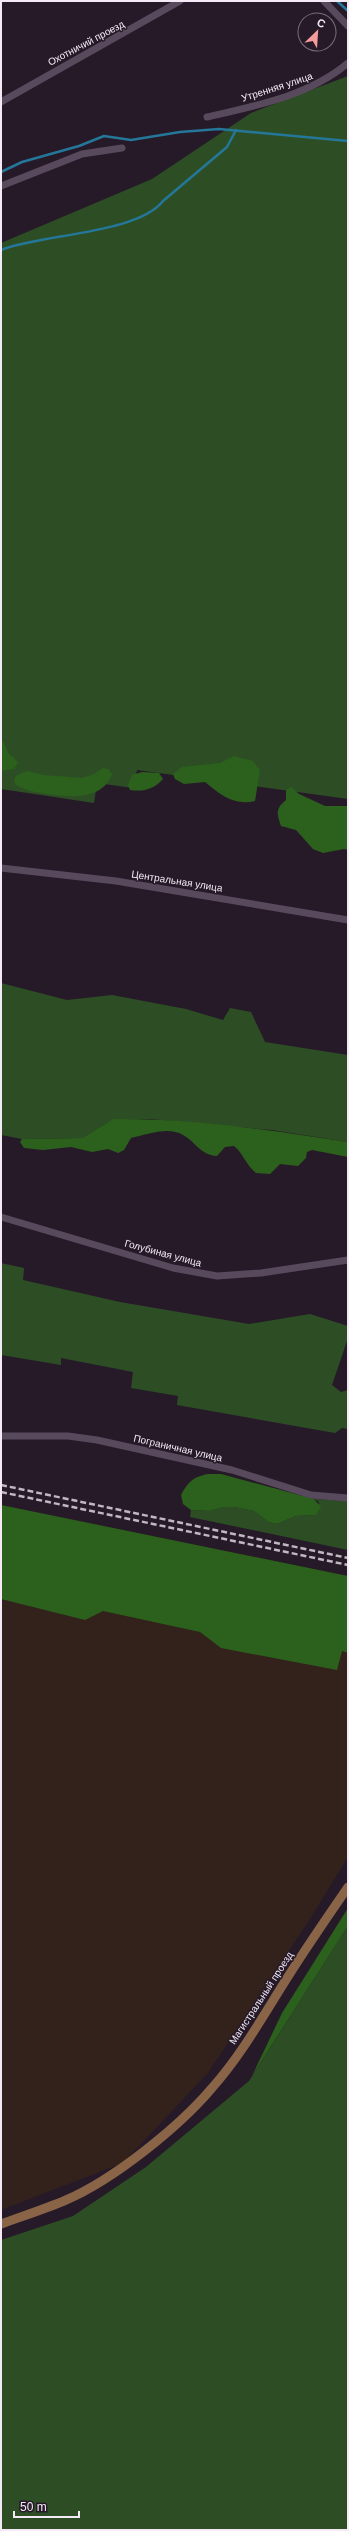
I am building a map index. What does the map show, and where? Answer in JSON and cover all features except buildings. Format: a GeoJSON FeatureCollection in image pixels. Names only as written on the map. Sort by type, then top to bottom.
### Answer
{"type":"FeatureCollection","features":[{"type":"Feature","properties":{"kind":"main road","name":"Магистральный проезд"},"geometry":{"type":"LineString","coordinates":[[1,2224],[68,2199],[102,2179],[169,2129],[212,2088],[253,2034],[289,1976],[348,1887]]}},
{"type":"Feature","properties":{"kind":"street","name":"Охотничий проезд"},"geometry":{"type":"LineString","coordinates":[[1,102],[180,1]]}},
{"type":"Feature","properties":{"kind":"street"},"geometry":{"type":"LineString","coordinates":[[324,1],[348,26]]}},
{"type":"Feature","properties":{"kind":"street","name":"Утренняя улица"},"geometry":{"type":"LineString","coordinates":[[207,117],[305,90],[321,83],[348,63]]}},
{"type":"Feature","properties":{"kind":"street"},"geometry":{"type":"LineString","coordinates":[[1,186],[82,154],[122,148]]}},
{"type":"Feature","properties":{"kind":"street","name":"Центральная улица"},"geometry":{"type":"LineString","coordinates":[[1,868],[116,881],[348,920]]}},
{"type":"Feature","properties":{"kind":"street","name":"Голубиная улица"},"geometry":{"type":"LineString","coordinates":[[1,1217],[173,1268],[217,1276],[255,1274],[348,1260]]}},
{"type":"Feature","properties":{"kind":"street","name":"Пограничная улица"},"geometry":{"type":"LineString","coordinates":[[1,1436],[68,1436],[97,1440],[232,1470],[311,1495],[348,1498]]}},
{"type":"Feature","properties":{"kind":"shaded area"},"geometry":{"type":"Polygon","coordinates":[[[1,1505],[348,1576],[348,1857],[310,1919],[208,2073],[123,2163],[1,2210],[1,1505]]]}},
{"type":"Feature","properties":{"kind":"green space"},"geometry":{"type":"Polygon","coordinates":[[[348,76],[348,799],[137,770],[133,788],[97,783],[94,803],[1,789],[1,243],[152,179],[251,113],[348,76]]]}},
{"type":"Feature","properties":{"kind":"green space"},"geometry":{"type":"Polygon","coordinates":[[[1,737],[9,754],[18,762],[14,769],[1,771],[1,737]]]}},
{"type":"Feature","properties":{"kind":"green space"},"geometry":{"type":"Polygon","coordinates":[[[234,756],[253,761],[260,770],[255,801],[234,801],[222,795],[205,782],[184,784],[175,779],[173,774],[182,767],[220,763],[234,756]]]}},
{"type":"Feature","properties":{"kind":"green space"},"geometry":{"type":"Polygon","coordinates":[[[103,768],[108,769],[112,774],[107,783],[101,789],[84,795],[65,796],[34,792],[15,784],[14,779],[17,775],[27,771],[43,775],[82,778],[94,774],[103,768]]]}},
{"type":"Feature","properties":{"kind":"green space"},"geometry":{"type":"Polygon","coordinates":[[[142,772],[159,773],[163,779],[148,789],[140,791],[130,790],[128,785],[132,775],[142,772]]]}},
{"type":"Feature","properties":{"kind":"green space"},"geometry":{"type":"Polygon","coordinates":[[[291,787],[299,794],[325,806],[348,806],[348,850],[344,849],[323,853],[313,849],[296,830],[281,826],[278,812],[280,806],[286,800],[286,790],[291,787]]]}},
{"type":"Feature","properties":{"kind":"green space"},"geometry":{"type":"Polygon","coordinates":[[[1,983],[67,1000],[112,995],[186,1009],[223,1020],[230,1008],[251,1012],[265,1042],[348,1055],[348,1142],[272,1130],[150,1119],[113,1119],[82,1138],[22,1139],[1,1135],[1,983]]]}},
{"type":"Feature","properties":{"kind":"green space"},"geometry":{"type":"Polygon","coordinates":[[[113,1119],[172,1120],[260,1129],[348,1142],[348,1157],[312,1150],[307,1152],[306,1158],[298,1166],[280,1164],[270,1174],[256,1173],[234,1146],[225,1147],[217,1156],[211,1155],[202,1151],[183,1135],[171,1131],[157,1132],[131,1138],[124,1150],[118,1153],[108,1149],[92,1152],[71,1147],[43,1150],[24,1148],[20,1142],[22,1139],[82,1138],[113,1119]]]}},
{"type":"Feature","properties":{"kind":"green space"},"geometry":{"type":"Polygon","coordinates":[[[1,1263],[24,1268],[23,1280],[120,1302],[249,1324],[310,1314],[348,1326],[348,1338],[332,1385],[341,1392],[348,1390],[348,1429],[342,1428],[335,1433],[177,1405],[178,1396],[131,1388],[133,1372],[61,1358],[61,1365],[1,1355],[1,1263]]]}},
{"type":"Feature","properties":{"kind":"green space"},"geometry":{"type":"Polygon","coordinates":[[[208,1474],[221,1474],[314,1499],[321,1507],[316,1515],[296,1516],[277,1524],[268,1522],[254,1511],[234,1507],[224,1507],[209,1511],[191,1510],[183,1504],[181,1495],[192,1481],[198,1477],[208,1474]]]}},
{"type":"Feature","properties":{"kind":"green space"},"geometry":{"type":"Polygon","coordinates":[[[314,1499],[348,1501],[348,1550],[190,1517],[191,1510],[209,1511],[224,1507],[234,1507],[254,1511],[268,1522],[277,1524],[296,1516],[316,1515],[319,1502],[314,1499]]]}},
{"type":"Feature","properties":{"kind":"green space"},"geometry":{"type":"Polygon","coordinates":[[[1,1505],[348,1576],[348,1653],[342,1651],[337,1670],[221,1648],[200,1632],[103,1611],[85,1620],[1,1599],[1,1505]]]}},
{"type":"Feature","properties":{"kind":"green space"},"geometry":{"type":"Polygon","coordinates":[[[348,1908],[348,1926],[252,2076],[282,2013],[348,1908]]]}},
{"type":"Feature","properties":{"kind":"green space"},"geometry":{"type":"Polygon","coordinates":[[[348,1926],[348,2530],[1,2530],[1,2240],[73,2216],[146,2167],[249,2081],[348,1926]]]}},
{"type":"Feature","properties":{"kind":"waterway"},"geometry":{"type":"LineString","coordinates":[[337,1],[348,11]]}},
{"type":"Feature","properties":{"kind":"waterway"},"geometry":{"type":"LineString","coordinates":[[1,172],[22,162],[79,146],[104,136],[131,140],[180,132],[219,129],[348,141]]}},
{"type":"Feature","properties":{"kind":"waterway"},"geometry":{"type":"LineString","coordinates":[[1,250],[40,240],[111,227],[150,212],[227,147],[236,130]]}},
{"type":"Feature","properties":{"kind":"railway"},"geometry":{"type":"LineString","coordinates":[[1,1485],[348,1558]]}},
{"type":"Feature","properties":{"kind":"railway"},"geometry":{"type":"LineString","coordinates":[[1,1492],[348,1565]]}}]}
